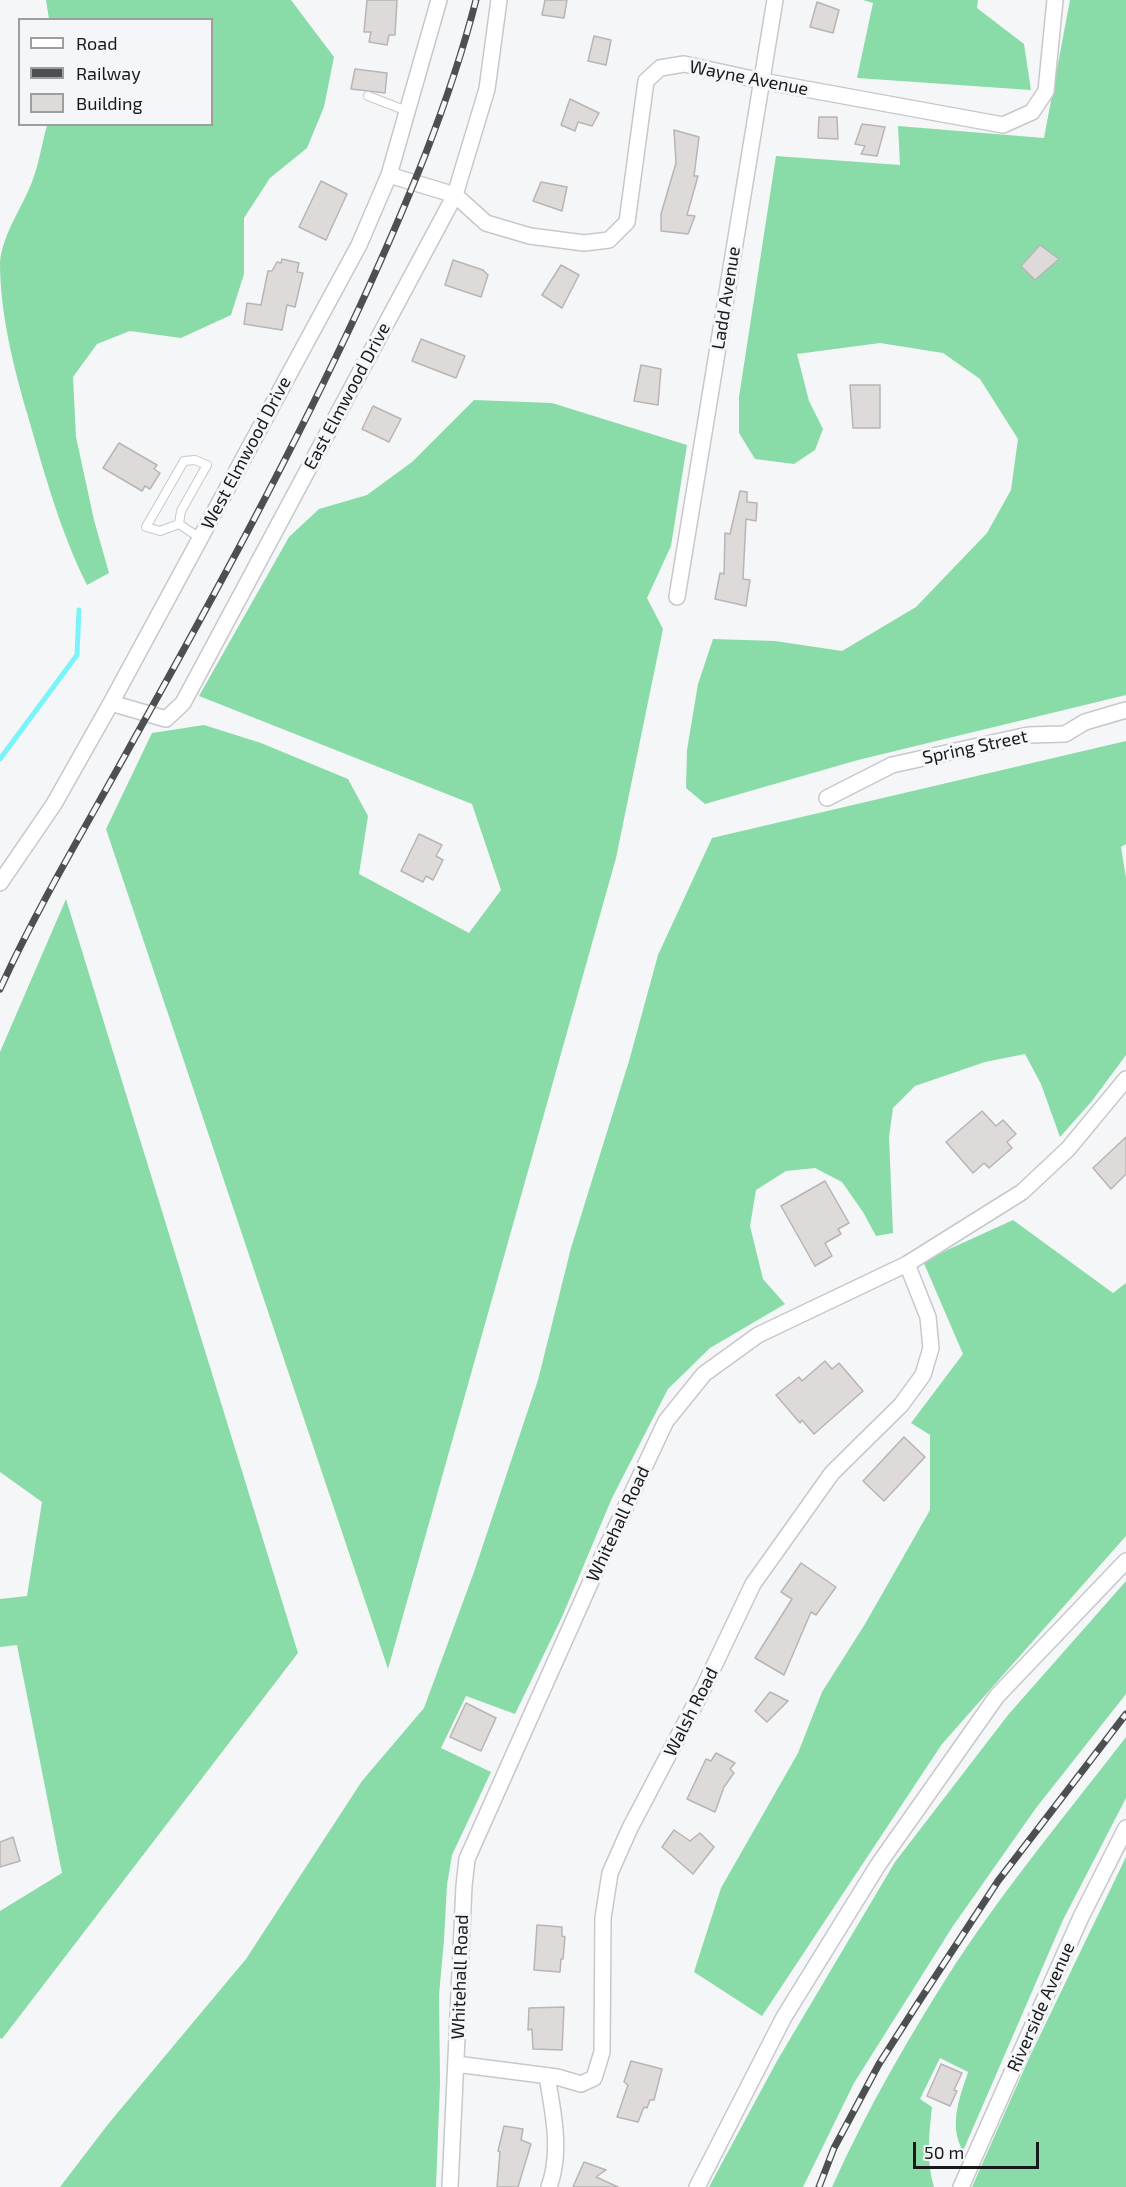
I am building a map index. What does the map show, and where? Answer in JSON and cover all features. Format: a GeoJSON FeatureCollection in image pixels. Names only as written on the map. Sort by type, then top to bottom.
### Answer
{"type":"FeatureCollection","features":[{"type":"Feature","properties":{"kind":"street","name":"West Elmwood Drive"},"geometry":{"type":"LineString","coordinates":[[0,883],[54,804],[111,703],[359,245],[389,175],[439,0]]}},
{"type":"Feature","properties":{"kind":"street","name":"East Elmwood Drive"},"geometry":{"type":"LineString","coordinates":[[111,703],[166,719],[181,705],[455,195],[487,89],[499,0]]}},
{"type":"Feature","properties":{"kind":"street","name":"Ladd Avenue"},"geometry":{"type":"LineString","coordinates":[[677,597],[775,0]]}},
{"type":"Feature","properties":{"kind":"street","name":"Wayne Avenue"},"geometry":{"type":"LineString","coordinates":[[389,175],[455,195],[486,223],[530,236],[584,243],[609,240],[627,222],[646,81],[660,68],[684,64],[762,81],[1003,125],[1032,112],[1046,91],[1055,0]]}},
{"type":"Feature","properties":{"kind":"street","name":"Spring Street"},"geometry":{"type":"LineString","coordinates":[[827,798],[892,765],[1028,735],[1065,734],[1085,722],[1126,710]]}},
{"type":"Feature","properties":{"kind":"street","name":"Whitehall Road"},"geometry":{"type":"LineString","coordinates":[[450,2187],[467,1859],[591,1581],[666,1421],[704,1374],[758,1335],[908,1264],[1022,1192],[1068,1149],[1126,1078]]}},
{"type":"Feature","properties":{"kind":"street","name":"Walsh Road"},"geometry":{"type":"LineString","coordinates":[[456,2064],[547,2076],[581,2084],[594,2078],[602,2052],[603,1918],[610,1874],[630,1828],[703,1689],[753,1584],[832,1473],[901,1405],[923,1375],[931,1348],[927,1317],[908,1264]]}},
{"type":"Feature","properties":{"kind":"street"},"geometry":{"type":"LineString","coordinates":[[697,2187],[784,2017],[878,1865],[997,1696],[1126,1561]]}},
{"type":"Feature","properties":{"kind":"street","name":"Riverside Avenue"},"geometry":{"type":"LineString","coordinates":[[961,2187],[1081,1917],[1126,1828]]}},
{"type":"Feature","properties":{"kind":"street"},"geometry":{"type":"LineString","coordinates":[[547,2076],[554,2122],[554,2171],[549,2187]]}},
{"type":"Feature","properties":{"kind":"lane"},"geometry":{"type":"LineString","coordinates":[[368,96],[407,111]]}},
{"type":"Feature","properties":{"kind":"lane"},"geometry":{"type":"LineString","coordinates":[[195,460],[207,465],[180,511],[179,524],[160,531],[146,527],[184,461],[195,460]]}},
{"type":"Feature","properties":{"kind":"lane"},"geometry":{"type":"LineString","coordinates":[[179,524],[200,538]]}},
{"type":"Feature","properties":{"kind":"green space"},"geometry":{"type":"Polygon","coordinates":[[[46,0],[291,0],[334,57],[324,107],[307,148],[270,178],[244,218],[244,274],[231,315],[181,338],[130,331],[97,344],[73,377],[76,437],[94,520],[109,573],[87,585],[53,501],[17,376],[2,300],[0,262],[2,251],[32,182],[47,126],[213,126],[213,18],[49,18],[46,0]]]}},
{"type":"Feature","properties":{"kind":"green space"},"geometry":{"type":"Polygon","coordinates":[[[863,0],[978,0],[977,8],[1024,44],[1031,90],[857,78],[873,3],[863,0]]]}},
{"type":"Feature","properties":{"kind":"green space"},"geometry":{"type":"Polygon","coordinates":[[[1070,0],[1126,0],[1126,695],[858,760],[705,804],[686,788],[687,750],[698,684],[713,639],[775,641],[842,651],[916,607],[987,533],[1011,490],[1018,439],[980,379],[943,353],[880,343],[797,354],[809,401],[823,429],[815,450],[794,464],[755,459],[739,433],[739,397],[776,156],[900,165],[898,126],[1044,138],[1070,0]]]}},
{"type":"Feature","properties":{"kind":"green space"},"geometry":{"type":"Polygon","coordinates":[[[474,400],[552,403],[687,445],[671,546],[647,598],[663,629],[616,858],[388,1669],[106,829],[152,733],[204,725],[261,743],[348,779],[368,816],[359,874],[469,933],[501,890],[472,804],[199,696],[289,537],[319,509],[367,495],[412,462],[474,400]]]}},
{"type":"Feature","properties":{"kind":"green space"},"geometry":{"type":"Polygon","coordinates":[[[1126,741],[1126,844],[1121,847],[1126,878],[1126,1055],[1092,1101],[1060,1137],[1041,1084],[1025,1054],[985,1062],[915,1086],[893,1108],[889,1137],[893,1233],[876,1236],[842,1182],[815,1168],[786,1171],[756,1190],[750,1226],[763,1279],[785,1304],[710,1348],[668,1389],[612,1498],[562,1617],[515,1714],[466,1696],[441,1748],[491,1772],[452,1855],[447,1885],[439,1995],[440,2083],[436,2187],[60,2187],[109,2123],[246,1959],[362,1781],[424,1708],[474,1572],[538,1380],[571,1248],[629,1061],[658,955],[712,838],[1126,741]]]}},
{"type":"Feature","properties":{"kind":"green space"},"geometry":{"type":"Polygon","coordinates":[[[66,899],[298,1653],[2,2039],[0,2038],[0,1911],[62,1873],[17,1645],[0,1647],[0,1599],[27,1596],[42,1502],[0,1472],[0,1052],[66,899]]]}},
{"type":"Feature","properties":{"kind":"green space"},"geometry":{"type":"Polygon","coordinates":[[[1013,1220],[1113,1293],[1126,1283],[1126,1536],[942,1744],[762,2016],[694,1972],[721,1888],[798,1753],[822,1692],[865,1624],[930,1510],[930,1435],[911,1423],[963,1354],[923,1261],[1013,1220]]]}},
{"type":"Feature","properties":{"kind":"green space"},"geometry":{"type":"Polygon","coordinates":[[[1126,1581],[1126,1694],[1036,1808],[953,1926],[854,2083],[803,2187],[709,2187],[777,2061],[895,1862],[1008,1715],[1126,1581]]]}},
{"type":"Feature","properties":{"kind":"green space"},"geometry":{"type":"Polygon","coordinates":[[[1126,1737],[1126,1798],[1063,1920],[963,2151],[956,2131],[956,2121],[959,2101],[968,2072],[940,2058],[920,2099],[932,2107],[929,2157],[934,2187],[832,2187],[890,2073],[956,1963],[1017,1877],[1126,1737]]]}},
{"type":"Feature","properties":{"kind":"green space"},"geometry":{"type":"Polygon","coordinates":[[[1126,1857],[1126,2187],[972,2187],[1030,2056],[1126,1857]]]}},
{"type":"Feature","properties":{"kind":"building"},"geometry":{"type":"Polygon","coordinates":[[[367,0],[397,0],[395,35],[389,35],[387,45],[369,42],[371,32],[364,32],[367,0]]]}},
{"type":"Feature","properties":{"kind":"building"},"geometry":{"type":"Polygon","coordinates":[[[545,0],[567,0],[564,18],[542,15],[545,0]]]}},
{"type":"Feature","properties":{"kind":"building"},"geometry":{"type":"Polygon","coordinates":[[[817,2],[839,10],[833,33],[810,27],[817,2]]]}},
{"type":"Feature","properties":{"kind":"building"},"geometry":{"type":"Polygon","coordinates":[[[594,36],[611,40],[606,65],[588,61],[594,36]]]}},
{"type":"Feature","properties":{"kind":"building"},"geometry":{"type":"Polygon","coordinates":[[[355,69],[387,73],[385,93],[351,89],[355,69]]]}},
{"type":"Feature","properties":{"kind":"building"},"geometry":{"type":"Polygon","coordinates":[[[570,99],[599,113],[592,126],[578,122],[575,131],[561,125],[570,99]]]}},
{"type":"Feature","properties":{"kind":"building"},"geometry":{"type":"Polygon","coordinates":[[[819,117],[837,117],[838,139],[818,138],[819,117]]]}},
{"type":"Feature","properties":{"kind":"building"},"geometry":{"type":"Polygon","coordinates":[[[862,124],[885,127],[877,156],[861,154],[865,146],[855,144],[862,124]]]}},
{"type":"Feature","properties":{"kind":"building"},"geometry":{"type":"Polygon","coordinates":[[[674,130],[699,137],[694,176],[698,176],[687,215],[695,216],[688,234],[661,231],[661,214],[676,163],[674,130]]]}},
{"type":"Feature","properties":{"kind":"building"},"geometry":{"type":"Polygon","coordinates":[[[321,181],[347,194],[326,240],[299,227],[321,181]]]}},
{"type":"Feature","properties":{"kind":"building"},"geometry":{"type":"Polygon","coordinates":[[[541,182],[567,187],[562,211],[533,201],[541,182]]]}},
{"type":"Feature","properties":{"kind":"building"},"geometry":{"type":"Polygon","coordinates":[[[1040,245],[1059,259],[1035,280],[1021,266],[1040,245]]]}},
{"type":"Feature","properties":{"kind":"building"},"geometry":{"type":"Polygon","coordinates":[[[282,259],[299,263],[297,272],[303,273],[295,307],[287,305],[282,330],[244,324],[247,303],[261,305],[268,271],[272,271],[277,262],[281,263],[282,259]]]}},
{"type":"Feature","properties":{"kind":"building"},"geometry":{"type":"Polygon","coordinates":[[[453,260],[483,270],[488,275],[481,297],[445,285],[453,260]]]}},
{"type":"Feature","properties":{"kind":"building"},"geometry":{"type":"Polygon","coordinates":[[[561,265],[579,275],[562,308],[542,295],[561,265]]]}},
{"type":"Feature","properties":{"kind":"building"},"geometry":{"type":"Polygon","coordinates":[[[421,339],[465,356],[456,378],[412,361],[421,339]]]}},
{"type":"Feature","properties":{"kind":"building"},"geometry":{"type":"Polygon","coordinates":[[[641,365],[661,369],[658,405],[634,401],[641,365]]]}},
{"type":"Feature","properties":{"kind":"building"},"geometry":{"type":"Polygon","coordinates":[[[850,385],[880,385],[880,428],[853,428],[850,385]]]}},
{"type":"Feature","properties":{"kind":"building"},"geometry":{"type":"Polygon","coordinates":[[[373,406],[401,419],[389,442],[362,429],[373,406]]]}},
{"type":"Feature","properties":{"kind":"building"},"geometry":{"type":"Polygon","coordinates":[[[119,443],[157,465],[154,469],[160,473],[150,489],[145,486],[142,491],[103,468],[119,443]]]}},
{"type":"Feature","properties":{"kind":"building"},"geometry":{"type":"Polygon","coordinates":[[[740,491],[747,492],[747,502],[757,503],[756,521],[746,519],[743,579],[750,580],[746,606],[715,599],[720,573],[724,574],[725,533],[730,534],[740,491]]]}},
{"type":"Feature","properties":{"kind":"building"},"geometry":{"type":"Polygon","coordinates":[[[419,834],[442,845],[436,856],[443,860],[433,880],[426,876],[423,882],[401,871],[419,834]]]}},
{"type":"Feature","properties":{"kind":"building"},"geometry":{"type":"Polygon","coordinates":[[[982,1111],[996,1126],[1003,1120],[1016,1134],[1007,1142],[1012,1148],[989,1168],[984,1163],[973,1173],[946,1142],[982,1111]]]}},
{"type":"Feature","properties":{"kind":"building"},"geometry":{"type":"Polygon","coordinates":[[[1126,1137],[1126,1174],[1111,1189],[1093,1168],[1126,1137]]]}},
{"type":"Feature","properties":{"kind":"building"},"geometry":{"type":"Polygon","coordinates":[[[825,1181],[849,1223],[838,1229],[841,1234],[825,1243],[832,1256],[815,1266],[781,1206],[825,1181]]]}},
{"type":"Feature","properties":{"kind":"building"},"geometry":{"type":"Polygon","coordinates":[[[825,1361],[832,1369],[839,1363],[863,1391],[814,1434],[802,1420],[800,1423],[776,1395],[799,1377],[802,1381],[825,1361]]]}},
{"type":"Feature","properties":{"kind":"building"},"geometry":{"type":"Polygon","coordinates":[[[904,1437],[925,1457],[884,1501],[863,1481],[904,1437]]]}},
{"type":"Feature","properties":{"kind":"building"},"geometry":{"type":"Polygon","coordinates":[[[801,1563],[836,1587],[816,1615],[811,1612],[784,1675],[755,1658],[792,1599],[781,1592],[801,1563]]]}},
{"type":"Feature","properties":{"kind":"building"},"geometry":{"type":"Polygon","coordinates":[[[770,1692],[788,1701],[767,1722],[755,1711],[770,1692]]]}},
{"type":"Feature","properties":{"kind":"building"},"geometry":{"type":"Polygon","coordinates":[[[466,1703],[496,1718],[481,1751],[450,1737],[466,1703]]]}},
{"type":"Feature","properties":{"kind":"building"},"geometry":{"type":"Polygon","coordinates":[[[716,1753],[735,1763],[730,1769],[734,1773],[724,1787],[715,1812],[687,1799],[706,1759],[711,1761],[716,1753]]]}},
{"type":"Feature","properties":{"kind":"building"},"geometry":{"type":"Polygon","coordinates":[[[674,1830],[690,1841],[700,1833],[714,1847],[693,1874],[662,1847],[674,1830]]]}},
{"type":"Feature","properties":{"kind":"building"},"geometry":{"type":"Polygon","coordinates":[[[13,1837],[20,1861],[0,1867],[0,1842],[13,1837]]]}},
{"type":"Feature","properties":{"kind":"building"},"geometry":{"type":"Polygon","coordinates":[[[537,1925],[562,1927],[562,1936],[565,1937],[560,1972],[534,1970],[537,1925]]]}},
{"type":"Feature","properties":{"kind":"building"},"geometry":{"type":"Polygon","coordinates":[[[564,2007],[562,2050],[533,2049],[532,2029],[528,2030],[529,2008],[564,2007]]]}},
{"type":"Feature","properties":{"kind":"building"},"geometry":{"type":"Polygon","coordinates":[[[631,2061],[662,2069],[654,2100],[650,2100],[647,2108],[644,2107],[638,2122],[617,2117],[628,2085],[624,2082],[631,2061]]]}},
{"type":"Feature","properties":{"kind":"building"},"geometry":{"type":"Polygon","coordinates":[[[941,2064],[962,2073],[950,2106],[927,2096],[941,2064]]]}},
{"type":"Feature","properties":{"kind":"building"},"geometry":{"type":"Polygon","coordinates":[[[504,2126],[523,2129],[521,2140],[531,2144],[518,2187],[497,2187],[500,2152],[498,2151],[504,2126]]]}},
{"type":"Feature","properties":{"kind":"building"},"geometry":{"type":"Polygon","coordinates":[[[584,2162],[606,2170],[596,2177],[618,2187],[573,2187],[584,2162]]]}},
{"type":"Feature","properties":{"kind":"waterway"},"geometry":{"type":"LineString","coordinates":[[0,759],[77,655],[79,610]]}},
{"type":"Feature","properties":{"kind":"railway"},"geometry":{"type":"LineString","coordinates":[[0,989],[47,895],[251,525],[335,360],[378,267],[425,155],[453,78],[476,0]]}},
{"type":"Feature","properties":{"kind":"railway"},"geometry":{"type":"LineString","coordinates":[[819,2187],[834,2148],[879,2064],[918,2003],[998,1881],[1126,1714]]}}]}
